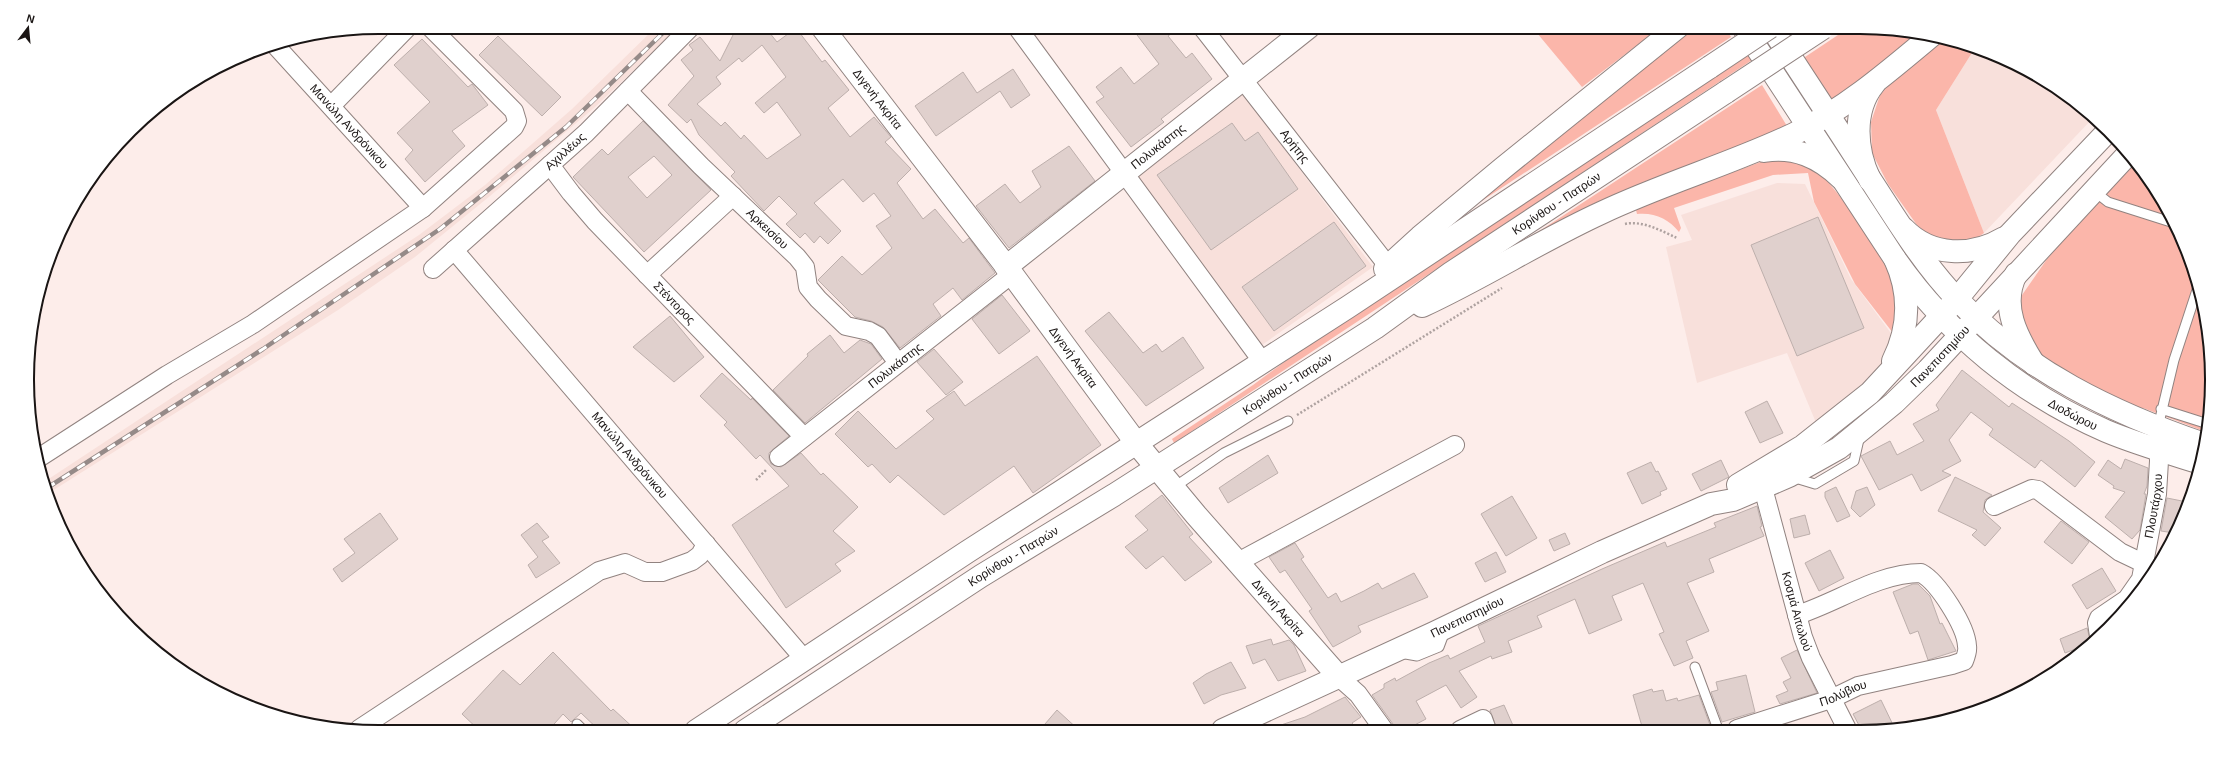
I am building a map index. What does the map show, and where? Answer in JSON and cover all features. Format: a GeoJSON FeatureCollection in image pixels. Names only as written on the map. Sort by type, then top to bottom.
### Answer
{"type":"FeatureCollection","features":[{"type":"Feature","properties":{"kind":"main road","name":"Διγενή Ακρίτα"},"geometry":{"type":"LineString","coordinates":[[827,34],[1009,270],[1156,468],[1339,677]]}},
{"type":"Feature","properties":{"kind":"main road","name":"Πολυκάστης"},"geometry":{"type":"LineString","coordinates":[[1009,270],[1242,79],[1301,34]]}},
{"type":"Feature","properties":{"kind":"main road"},"geometry":{"type":"LineString","coordinates":[[1348,307],[1388,266],[1420,237],[1670,34]]}},
{"type":"Feature","properties":{"kind":"main road"},"geometry":{"type":"LineString","coordinates":[[1748,34],[1895,259],[1903,278],[1906,293],[1906,322],[1901,345],[1883,380]]}},
{"type":"Feature","properties":{"kind":"main road"},"geometry":{"type":"LineString","coordinates":[[705,725],[967,552],[1348,307],[1760,34]]}},
{"type":"Feature","properties":{"kind":"main road"},"geometry":{"type":"LineString","coordinates":[[1775,34],[1870,180],[1904,229],[1957,299],[1977,318],[2034,364],[2087,396],[2159,419],[2199,441]]}},
{"type":"Feature","properties":{"kind":"main road","name":"Κορίνθου - Πατρών"},"geometry":{"type":"LineString","coordinates":[[754,725],[981,576],[1156,468],[1376,328],[1451,273],[1813,34]]}},
{"type":"Feature","properties":{"kind":"main road"},"geometry":{"type":"LineString","coordinates":[[1376,328],[1463,287],[1601,212],[1749,154],[1809,126],[1882,76],[1925,41]]}},
{"type":"Feature","properties":{"kind":"main road"},"geometry":{"type":"LineString","coordinates":[[1870,180],[1861,157],[1859,127],[1868,93],[1882,76]]}},
{"type":"Feature","properties":{"kind":"main road","name":"Πανεπιστημίου"},"geometry":{"type":"LineString","coordinates":[[1711,504],[1722,494],[1763,471],[1820,435],[1870,393],[1957,299],[2010,234],[2105,136]]}},
{"type":"Feature","properties":{"kind":"main road"},"geometry":{"type":"LineString","coordinates":[[1749,154],[1776,150],[1801,152],[1820,160],[1841,178]]}},
{"type":"Feature","properties":{"kind":"main road","name":"Πανεπιστημίου"},"geometry":{"type":"LineString","coordinates":[[1234,725],[1393,652],[1529,586],[1711,504],[1733,500],[1763,488],[1789,476],[1839,448],[1894,403],[1960,336],[2124,158]]}},
{"type":"Feature","properties":{"kind":"main road"},"geometry":{"type":"LineString","coordinates":[[1904,229],[1925,245],[1950,252],[1977,250],[2010,234]]}},
{"type":"Feature","properties":{"kind":"main road","name":"Διοδώρου"},"geometry":{"type":"LineString","coordinates":[[1895,259],[1916,290],[1940,317],[1960,336],[2015,378],[2062,408],[2108,432],[2195,461]]}},
{"type":"Feature","properties":{"kind":"main road"},"geometry":{"type":"LineString","coordinates":[[2017,273],[2011,291],[2010,313],[2017,334],[2034,364]]}},
{"type":"Feature","properties":{"kind":"street"},"geometry":{"type":"LineString","coordinates":[[331,106],[401,34]]}},
{"type":"Feature","properties":{"kind":"street"},"geometry":{"type":"LineString","coordinates":[[43,455],[160,380],[253,324],[423,208],[516,126],[517,121],[515,114],[510,107],[437,34]]}},
{"type":"Feature","properties":{"kind":"street","name":"Αχιλλέως"},"geometry":{"type":"LineString","coordinates":[[433,269],[550,165],[628,91],[683,34]]}},
{"type":"Feature","properties":{"kind":"street"},"geometry":{"type":"LineString","coordinates":[[1021,34],[1262,361]]}},
{"type":"Feature","properties":{"kind":"street","name":"Αρήτης"},"geometry":{"type":"LineString","coordinates":[[1207,34],[1388,266]]}},
{"type":"Feature","properties":{"kind":"street","name":"Μανώλη Ανδρόνικου"},"geometry":{"type":"LineString","coordinates":[[278,49],[423,208]]}},
{"type":"Feature","properties":{"kind":"street","name":"Αρκεισίου"},"geometry":{"type":"LineString","coordinates":[[628,91],[733,196],[798,257],[805,268],[809,288],[838,320],[848,327],[874,333],[898,363]]}},
{"type":"Feature","properties":{"kind":"street","name":"Στέντορος"},"geometry":{"type":"LineString","coordinates":[[550,165],[578,202],[804,437]]}},
{"type":"Feature","properties":{"kind":"street"},"geometry":{"type":"LineString","coordinates":[[647,275],[733,196]]}},
{"type":"Feature","properties":{"kind":"street","name":"Μανώλη Ανδρόνικου"},"geometry":{"type":"LineString","coordinates":[[454,250],[805,660]]}},
{"type":"Feature","properties":{"kind":"street","name":"Πολυκάστης"},"geometry":{"type":"LineString","coordinates":[[779,457],[898,363],[1009,270]]}},
{"type":"Feature","properties":{"kind":"street","name":"Πλουτάρχου"},"geometry":{"type":"LineString","coordinates":[[2138,584],[2141,579],[2157,494],[2159,419]]}},
{"type":"Feature","properties":{"kind":"street"},"geometry":{"type":"LineString","coordinates":[[1238,562],[1455,445]]}},
{"type":"Feature","properties":{"kind":"street","name":"Κοσμά Αιτωλού"},"geometry":{"type":"LineString","coordinates":[[1763,488],[1811,658],[1845,725]]}},
{"type":"Feature","properties":{"kind":"street"},"geometry":{"type":"LineString","coordinates":[[1994,506],[2032,489],[2038,490],[2120,552],[2143,563]]}},
{"type":"Feature","properties":{"kind":"street"},"geometry":{"type":"LineString","coordinates":[[366,724],[595,573],[608,567],[625,563],[645,572],[662,572],[692,561],[700,555],[706,544]]}},
{"type":"Feature","properties":{"kind":"street","name":"Πολύβιου"},"geometry":{"type":"LineString","coordinates":[[1749,725],[1831,698],[1858,686],[1952,665],[1964,660],[1967,654],[1966,637],[1962,627],[1935,583],[1921,573],[1904,574],[1883,580],[1819,608],[1798,615]]}},
{"type":"Feature","properties":{"kind":"street","name":"Πλουτάρχου"},"geometry":{"type":"LineString","coordinates":[[2098,629],[2097,620],[2110,614],[2126,599]]}},
{"type":"Feature","properties":{"kind":"street"},"geometry":{"type":"LineString","coordinates":[[1339,677],[1364,701],[1381,725]]}},
{"type":"Feature","properties":{"kind":"street"},"geometry":{"type":"LineString","coordinates":[[1470,725],[1483,719],[1485,725]]}},
{"type":"Feature","properties":{"kind":"lane"},"geometry":{"type":"LineString","coordinates":[[2093,190],[2108,202],[2166,220]]}},
{"type":"Feature","properties":{"kind":"lane"},"geometry":{"type":"LineString","coordinates":[[2195,297],[2174,360],[2159,419],[2202,423]]}},
{"type":"Feature","properties":{"kind":"lane"},"geometry":{"type":"LineString","coordinates":[[1173,488],[1224,453],[1288,421]]}},
{"type":"Feature","properties":{"kind":"lane"},"geometry":{"type":"LineString","coordinates":[[1695,667],[1717,725]]}},
{"type":"Feature","properties":{"kind":"path"},"geometry":{"type":"LineString","coordinates":[[1619,226],[1631,223],[1644,225],[1677,238]]}},
{"type":"Feature","properties":{"kind":"path"},"geometry":{"type":"LineString","coordinates":[[1288,421],[1330,397],[1503,288]]}},
{"type":"Feature","properties":{"kind":"shaded area"},"geometry":{"type":"Polygon","coordinates":[[[649,34],[672,34],[594,108],[415,257],[338,310],[52,491],[49,479],[419,235],[485,185],[572,109],[649,34]]]}},
{"type":"Feature","properties":{"kind":"shaded area"},"geometry":{"type":"Polygon","coordinates":[[[1538,34],[1652,34],[1582,87],[1538,34]]]}},
{"type":"Feature","properties":{"kind":"shaded area"},"geometry":{"type":"Polygon","coordinates":[[[1687,34],[1729,34],[1731,37],[1468,210],[1687,34]]]}},
{"type":"Feature","properties":{"kind":"shaded area"},"geometry":{"type":"Polygon","coordinates":[[[1780,34],[1791,34],[1174,443],[1172,439],[1253,385],[1298,352],[1780,34]]]}},
{"type":"Feature","properties":{"kind":"shaded area"},"geometry":{"type":"Polygon","coordinates":[[[1840,34],[1882,35],[1913,38],[1833,104],[1802,59],[1840,34]]]}},
{"type":"Feature","properties":{"kind":"shaded area"},"geometry":{"type":"Polygon","coordinates":[[[1937,43],[1972,52],[1936,110],[1984,233],[1974,240],[1943,242],[1919,228],[1888,184],[1872,153],[1871,122],[1880,95],[1896,77],[1937,43]]]}},
{"type":"Feature","properties":{"kind":"shaded area"},"geometry":{"type":"Polygon","coordinates":[[[1972,52],[1992,60],[2032,80],[2070,105],[2089,122],[1984,233],[1936,110],[1972,52]]]}},
{"type":"Feature","properties":{"kind":"shaded area"},"geometry":{"type":"Polygon","coordinates":[[[1762,85],[1787,126],[1735,148],[1665,174],[1529,238],[1762,85]]]}},
{"type":"Feature","properties":{"kind":"shaded area"},"geometry":{"type":"Polygon","coordinates":[[[1240,90],[1373,267],[1259,347],[1133,174],[1240,90]]]}},
{"type":"Feature","properties":{"kind":"shaded area"},"geometry":{"type":"Polygon","coordinates":[[[1766,160],[1792,162],[1804,165],[1816,171],[1834,189],[1857,220],[1878,252],[1890,276],[1895,304],[1893,333],[1855,284],[1814,202],[1808,173],[1773,175],[1674,208],[1681,228],[1679,232],[1671,223],[1661,217],[1649,214],[1637,214],[1636,210],[1644,205],[1766,160]]]}},
{"type":"Feature","properties":{"kind":"shaded area"},"geometry":{"type":"Polygon","coordinates":[[[2132,167],[2159,207],[2179,247],[2193,290],[2202,334],[2205,380],[2201,430],[2143,408],[2142,410],[2124,407],[2040,359],[2024,340],[2020,298],[2047,259],[2091,209],[2132,167]]]}},
{"type":"Feature","properties":{"kind":"shaded area"},"geometry":{"type":"Polygon","coordinates":[[[1777,183],[1805,184],[1851,279],[1893,336],[1885,359],[1859,395],[1817,425],[1787,353],[1697,383],[1666,247],[1692,240],[1681,215],[1777,183]]]}},
{"type":"Feature","properties":{"kind":"building"},"geometry":{"type":"Polygon","coordinates":[[[734,34],[771,34],[777,42],[788,34],[801,34],[822,62],[825,60],[849,90],[828,108],[850,137],[874,117],[891,137],[885,142],[911,169],[897,183],[923,219],[935,209],[963,243],[969,238],[995,273],[962,300],[953,288],[933,304],[941,316],[900,348],[883,327],[871,321],[855,317],[818,280],[842,256],[862,275],[892,248],[876,226],[891,216],[874,193],[863,202],[843,179],[814,203],[841,231],[828,244],[820,236],[814,243],[805,233],[800,238],[786,224],[797,214],[779,196],[764,211],[731,176],[735,172],[699,135],[691,119],[687,123],[668,105],[694,76],[681,60],[693,50],[689,45],[700,37],[720,61],[734,34]],[[762,45],[742,62],[739,58],[716,77],[721,84],[697,104],[721,126],[725,122],[741,139],[744,135],[767,159],[801,135],[777,102],[764,113],[755,103],[786,77],[762,45]]]}},
{"type":"Feature","properties":{"kind":"building"},"geometry":{"type":"Polygon","coordinates":[[[1136,34],[1171,34],[1168,36],[1186,58],[1192,53],[1212,79],[1161,119],[1164,122],[1131,147],[1096,102],[1104,97],[1096,87],[1121,67],[1134,84],[1159,64],[1136,34]]]}},
{"type":"Feature","properties":{"kind":"building"},"geometry":{"type":"Polygon","coordinates":[[[498,36],[561,97],[542,116],[479,55],[498,36]]]}},
{"type":"Feature","properties":{"kind":"building"},"geometry":{"type":"Polygon","coordinates":[[[422,39],[468,87],[472,84],[488,105],[452,131],[465,146],[425,182],[405,159],[413,150],[397,133],[430,102],[394,65],[422,39]]]}},
{"type":"Feature","properties":{"kind":"building"},"geometry":{"type":"Polygon","coordinates":[[[1013,69],[1030,95],[1011,108],[1000,91],[936,136],[915,106],[963,72],[977,93],[1013,69]]]}},
{"type":"Feature","properties":{"kind":"building"},"geometry":{"type":"Polygon","coordinates":[[[643,121],[711,190],[644,252],[573,177],[602,149],[608,155],[643,121]],[[654,156],[628,177],[647,198],[672,175],[654,156]]]}},
{"type":"Feature","properties":{"kind":"building"},"geometry":{"type":"Polygon","coordinates":[[[1232,123],[1245,141],[1258,132],[1298,189],[1211,250],[1157,175],[1232,123]]]}},
{"type":"Feature","properties":{"kind":"building"},"geometry":{"type":"Polygon","coordinates":[[[1069,146],[1095,181],[1009,248],[976,206],[1005,184],[1020,203],[1041,187],[1032,171],[1069,146]]]}},
{"type":"Feature","properties":{"kind":"building"},"geometry":{"type":"Polygon","coordinates":[[[1818,217],[1864,328],[1797,356],[1751,245],[1818,217]]]}},
{"type":"Feature","properties":{"kind":"building"},"geometry":{"type":"Polygon","coordinates":[[[1334,222],[1366,266],[1274,331],[1242,287],[1334,222]]]}},
{"type":"Feature","properties":{"kind":"building"},"geometry":{"type":"Polygon","coordinates":[[[1002,295],[1030,331],[999,354],[972,319],[1002,295]]]}},
{"type":"Feature","properties":{"kind":"building"},"geometry":{"type":"Polygon","coordinates":[[[1109,312],[1143,353],[1156,344],[1162,352],[1183,337],[1204,368],[1146,406],[1085,331],[1109,312]]]}},
{"type":"Feature","properties":{"kind":"building"},"geometry":{"type":"Polygon","coordinates":[[[670,316],[704,357],[674,382],[633,347],[670,316]]]}},
{"type":"Feature","properties":{"kind":"building"},"geometry":{"type":"Polygon","coordinates":[[[830,335],[844,353],[860,340],[871,344],[882,359],[805,423],[773,390],[808,356],[807,354],[830,335]]]}},
{"type":"Feature","properties":{"kind":"building"},"geometry":{"type":"Polygon","coordinates":[[[934,349],[963,382],[946,395],[917,362],[934,349]]]}},
{"type":"Feature","properties":{"kind":"building"},"geometry":{"type":"Polygon","coordinates":[[[1037,356],[1101,445],[1033,493],[1014,466],[944,515],[898,475],[890,483],[872,464],[868,467],[835,434],[858,411],[896,449],[934,419],[926,411],[954,391],[965,406],[1037,356]]]}},
{"type":"Feature","properties":{"kind":"building"},"geometry":{"type":"Polygon","coordinates":[[[1962,370],[2009,407],[2012,403],[2069,441],[2095,462],[2075,487],[2041,460],[2035,468],[1989,435],[1993,429],[1971,412],[1949,440],[1961,461],[1942,471],[1951,475],[1921,491],[1912,474],[1879,490],[1861,456],[1890,441],[1897,455],[1924,441],[1913,424],[1939,410],[1936,405],[1962,370]]]}},
{"type":"Feature","properties":{"kind":"building"},"geometry":{"type":"Polygon","coordinates":[[[722,373],[751,400],[752,398],[789,436],[769,453],[771,464],[781,467],[801,453],[821,475],[823,473],[858,507],[833,531],[855,551],[835,564],[841,571],[786,608],[732,525],[789,486],[760,455],[756,459],[724,425],[727,422],[700,396],[722,373]]]}},
{"type":"Feature","properties":{"kind":"building"},"geometry":{"type":"Polygon","coordinates":[[[1767,401],[1783,433],[1760,443],[1745,412],[1767,401]]]}},
{"type":"Feature","properties":{"kind":"building"},"geometry":{"type":"Polygon","coordinates":[[[1268,455],[1278,473],[1228,503],[1219,488],[1268,455]]]}},
{"type":"Feature","properties":{"kind":"building"},"geometry":{"type":"Polygon","coordinates":[[[2125,459],[2148,468],[2147,486],[2144,494],[2146,494],[2140,530],[2132,539],[2105,517],[2125,492],[2113,488],[2114,486],[2098,475],[2108,460],[2121,469],[2125,459]]]}},
{"type":"Feature","properties":{"kind":"building"},"geometry":{"type":"Polygon","coordinates":[[[1721,460],[1729,477],[1701,491],[1692,474],[1721,460]]]}},
{"type":"Feature","properties":{"kind":"building"},"geometry":{"type":"Polygon","coordinates":[[[1651,462],[1656,472],[1658,471],[1667,489],[1660,492],[1661,495],[1642,504],[1627,473],[1651,462]]]}},
{"type":"Feature","properties":{"kind":"building"},"geometry":{"type":"Polygon","coordinates":[[[1955,477],[1992,495],[1985,500],[1983,512],[2001,528],[1985,546],[1972,535],[1977,530],[1938,511],[1955,477]]]}},
{"type":"Feature","properties":{"kind":"building"},"geometry":{"type":"Polygon","coordinates":[[[1836,487],[1850,516],[1837,522],[1825,497],[1825,492],[1836,487]]]}},
{"type":"Feature","properties":{"kind":"building"},"geometry":{"type":"Polygon","coordinates":[[[1867,487],[1875,505],[1860,517],[1851,508],[1856,491],[1867,487]]]}},
{"type":"Feature","properties":{"kind":"building"},"geometry":{"type":"Polygon","coordinates":[[[1162,495],[1193,534],[1189,537],[1212,562],[1185,581],[1163,556],[1146,569],[1125,547],[1148,530],[1135,516],[1162,495]]]}},
{"type":"Feature","properties":{"kind":"building"},"geometry":{"type":"Polygon","coordinates":[[[1512,496],[1537,538],[1506,556],[1481,514],[1512,496]]]}},
{"type":"Feature","properties":{"kind":"building"},"geometry":{"type":"Polygon","coordinates":[[[2167,498],[2183,501],[2169,532],[2161,531],[2167,498]]]}},
{"type":"Feature","properties":{"kind":"building"},"geometry":{"type":"Polygon","coordinates":[[[1757,506],[1762,526],[1760,527],[1764,536],[1709,559],[1714,572],[1687,583],[1709,631],[1686,641],[1693,658],[1674,666],[1659,634],[1664,632],[1643,583],[1612,596],[1622,620],[1589,634],[1575,599],[1537,616],[1542,627],[1508,641],[1512,652],[1492,659],[1491,656],[1459,671],[1477,697],[1461,708],[1446,685],[1416,701],[1426,719],[1415,725],[1393,725],[1372,695],[1384,688],[1384,684],[1395,678],[1396,681],[1429,663],[1448,655],[1450,659],[1485,642],[1478,626],[1665,542],[1667,547],[1716,527],[1714,523],[1757,506]]]}},
{"type":"Feature","properties":{"kind":"building"},"geometry":{"type":"Polygon","coordinates":[[[380,513],[398,539],[342,582],[333,569],[355,553],[344,539],[380,513]]]}},
{"type":"Feature","properties":{"kind":"building"},"geometry":{"type":"Polygon","coordinates":[[[1805,515],[1810,534],[1794,538],[1790,519],[1805,515]]]}},
{"type":"Feature","properties":{"kind":"building"},"geometry":{"type":"Polygon","coordinates":[[[2061,521],[2089,542],[2072,564],[2044,542],[2061,521]]]}},
{"type":"Feature","properties":{"kind":"building"},"geometry":{"type":"Polygon","coordinates":[[[537,523],[549,537],[542,541],[560,563],[536,578],[528,565],[538,557],[521,535],[537,523]]]}},
{"type":"Feature","properties":{"kind":"building"},"geometry":{"type":"Polygon","coordinates":[[[1565,533],[1570,544],[1554,551],[1549,540],[1565,533]]]}},
{"type":"Feature","properties":{"kind":"building"},"geometry":{"type":"Polygon","coordinates":[[[1295,543],[1304,557],[1301,559],[1328,598],[1336,593],[1341,602],[1378,583],[1382,589],[1414,573],[1428,597],[1358,626],[1361,632],[1333,647],[1309,611],[1312,609],[1285,570],[1280,573],[1269,557],[1295,543]]]}},
{"type":"Feature","properties":{"kind":"building"},"geometry":{"type":"Polygon","coordinates":[[[1830,550],[1844,578],[1819,591],[1805,563],[1830,550]]]}},
{"type":"Feature","properties":{"kind":"building"},"geometry":{"type":"Polygon","coordinates":[[[1496,552],[1506,572],[1485,582],[1475,563],[1496,552]]]}},
{"type":"Feature","properties":{"kind":"building"},"geometry":{"type":"Polygon","coordinates":[[[2102,568],[2116,591],[2087,609],[2072,585],[2102,568]]]}},
{"type":"Feature","properties":{"kind":"building"},"geometry":{"type":"Polygon","coordinates":[[[1913,584],[1918,584],[1930,596],[1940,624],[1942,623],[1956,651],[1928,660],[1918,631],[1910,634],[1893,592],[1913,584]]]}},
{"type":"Feature","properties":{"kind":"building"},"geometry":{"type":"Polygon","coordinates":[[[2087,628],[2089,637],[2076,649],[2065,653],[2060,639],[2087,628]]]}},
{"type":"Feature","properties":{"kind":"building"},"geometry":{"type":"Polygon","coordinates":[[[1271,639],[1273,645],[1289,640],[1294,645],[1306,671],[1278,681],[1265,659],[1253,664],[1246,646],[1271,639]]]}},
{"type":"Feature","properties":{"kind":"building"},"geometry":{"type":"Polygon","coordinates":[[[1797,650],[1817,693],[1780,704],[1776,696],[1788,691],[1783,682],[1791,678],[1781,658],[1797,650]]]}},
{"type":"Feature","properties":{"kind":"building"},"geometry":{"type":"Polygon","coordinates":[[[553,652],[611,711],[613,709],[630,725],[594,725],[581,713],[571,722],[563,714],[553,725],[474,725],[462,714],[503,670],[520,685],[553,652]]]}},
{"type":"Feature","properties":{"kind":"building"},"geometry":{"type":"Polygon","coordinates":[[[1231,662],[1246,688],[1221,695],[1204,704],[1193,683],[1206,674],[1231,662]]]}},
{"type":"Feature","properties":{"kind":"building"},"geometry":{"type":"Polygon","coordinates":[[[1746,675],[1755,712],[1722,722],[1711,692],[1718,690],[1716,682],[1746,675]]]}},
{"type":"Feature","properties":{"kind":"building"},"geometry":{"type":"Polygon","coordinates":[[[1652,689],[1653,692],[1663,690],[1666,701],[1677,698],[1678,701],[1699,695],[1710,725],[1642,725],[1633,695],[1652,689]]]}},
{"type":"Feature","properties":{"kind":"building"},"geometry":{"type":"Polygon","coordinates":[[[1345,697],[1361,717],[1352,723],[1354,725],[1281,725],[1305,717],[1345,697]]]}},
{"type":"Feature","properties":{"kind":"building"},"geometry":{"type":"Polygon","coordinates":[[[1881,700],[1892,723],[1859,725],[1853,714],[1881,700]]]}},
{"type":"Feature","properties":{"kind":"building"},"geometry":{"type":"Polygon","coordinates":[[[1504,705],[1513,725],[1496,725],[1490,710],[1504,705]]]}},
{"type":"Feature","properties":{"kind":"building"},"geometry":{"type":"Polygon","coordinates":[[[1057,710],[1073,725],[1044,725],[1057,710]]]}},
{"type":"Feature","properties":{"kind":"railway"},"geometry":{"type":"LineString","coordinates":[[51,486],[263,349],[440,229],[566,127],[662,34]]}}]}
